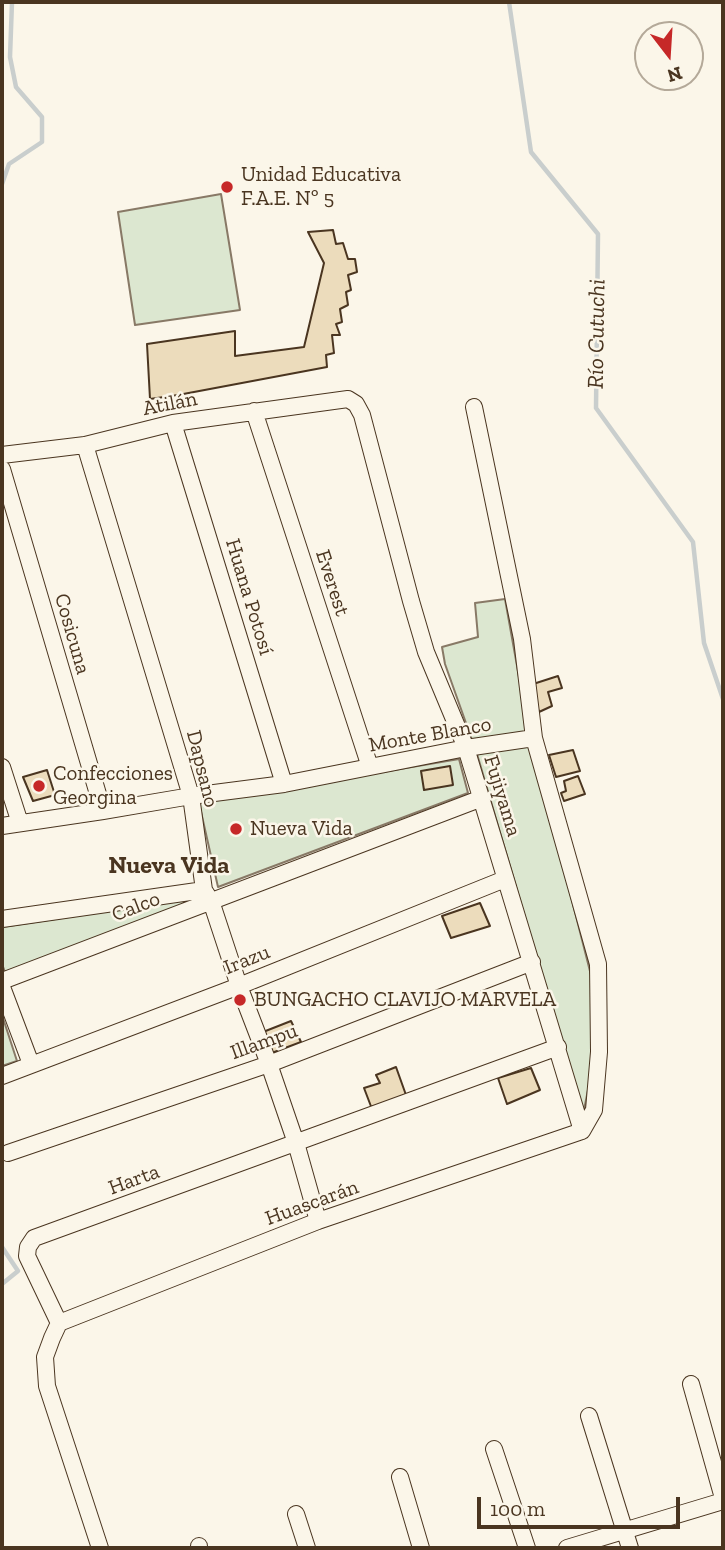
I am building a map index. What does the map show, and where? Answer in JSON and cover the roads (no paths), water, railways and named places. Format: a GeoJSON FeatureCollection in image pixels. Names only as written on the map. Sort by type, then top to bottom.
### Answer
{"type":"FeatureCollection","features":[{"type":"Feature","properties":{"kind":"street","name":"Atilán"},"geometry":{"type":"LineString","coordinates":[[2,455],[85,445],[173,423],[348,399]]}},
{"type":"Feature","properties":{"kind":"street","name":"Fujiyama"},"geometry":{"type":"LineString","coordinates":[[348,399],[356,404],[362,415],[426,652],[466,748],[582,1130]]}},
{"type":"Feature","properties":{"kind":"street"},"geometry":{"type":"LineString","coordinates":[[474,407],[522,639],[534,738],[598,964],[600,1052],[594,1110],[582,1130]]}},
{"type":"Feature","properties":{"kind":"street","name":"Everest"},"geometry":{"type":"LineString","coordinates":[[254,411],[370,767]]}},
{"type":"Feature","properties":{"kind":"street","name":"Huana Potosí"},"geometry":{"type":"LineString","coordinates":[[173,423],[284,784]]}},
{"type":"Feature","properties":{"kind":"street","name":"Dapsano"},"geometry":{"type":"LineString","coordinates":[[85,445],[191,796],[207,896],[296,1143],[318,1222]]}},
{"type":"Feature","properties":{"kind":"street","name":"Cosicuna"},"geometry":{"type":"LineString","coordinates":[[2,469],[103,811]]}},
{"type":"Feature","properties":{"kind":"street","name":"Monte Blanco"},"geometry":{"type":"LineString","coordinates":[[2,826],[284,784],[466,748],[534,738]]}},
{"type":"Feature","properties":{"kind":"street"},"geometry":{"type":"LineString","coordinates":[[2,767],[20,823]]}},
{"type":"Feature","properties":{"kind":"street","name":"Calco"},"geometry":{"type":"LineString","coordinates":[[2,981],[207,896],[482,798]]}},
{"type":"Feature","properties":{"kind":"street","name":"Irazu"},"geometry":{"type":"LineString","coordinates":[[2,1076],[239,986],[505,879]]}},
{"type":"Feature","properties":{"kind":"street"},"geometry":{"type":"LineString","coordinates":[[2,919],[207,896]]}},
{"type":"Feature","properties":{"kind":"street","name":"Illampu"},"geometry":{"type":"LineString","coordinates":[[8,1153],[269,1064],[531,962]]}},
{"type":"Feature","properties":{"kind":"street"},"geometry":{"type":"LineString","coordinates":[[2,987],[31,1064]]}},
{"type":"Feature","properties":{"kind":"street","name":"Harta"},"geometry":{"type":"LineString","coordinates":[[59,1323],[27,1255],[28,1247],[34,1238],[558,1046]]}},
{"type":"Feature","properties":{"kind":"street","name":"Huascarán"},"geometry":{"type":"LineString","coordinates":[[59,1323],[318,1222],[582,1130]]}},
{"type":"Feature","properties":{"kind":"street"},"geometry":{"type":"LineString","coordinates":[[59,1323],[45,1357],[47,1386],[100,1548]]}},
{"type":"Feature","properties":{"kind":"street"},"geometry":{"type":"LineString","coordinates":[[567,1548],[723,1499],[691,1384]]}},
{"type":"Feature","properties":{"kind":"street"},"geometry":{"type":"LineString","coordinates":[[589,1416],[631,1548]]}},
{"type":"Feature","properties":{"kind":"street"},"geometry":{"type":"LineString","coordinates":[[494,1449],[527,1548]]}},
{"type":"Feature","properties":{"kind":"street"},"geometry":{"type":"LineString","coordinates":[[400,1477],[421,1548]]}},
{"type":"Feature","properties":{"kind":"street"},"geometry":{"type":"LineString","coordinates":[[296,1514],[307,1548]]}},
{"type":"Feature","properties":{"kind":"waterway"},"geometry":{"type":"LineString","coordinates":[[2,184],[9,164],[42,142],[42,117],[16,87],[10,57],[12,2]]}},
{"type":"Feature","properties":{"kind":"waterway","name":"Río Cutuchi"},"geometry":{"type":"LineString","coordinates":[[509,2],[531,152],[598,234],[596,408],[693,542],[704,643],[723,699]]}},
{"type":"Feature","properties":{"kind":"waterway"},"geometry":{"type":"LineString","coordinates":[[2,1247],[18,1271],[2,1284]]}},
{"type":"Feature","properties":{"kind":"place","name":"Unidad Educativa F.A.E. Nº 5"},"geometry":{"type":"Point","coordinates":[227,187]}},
{"type":"Feature","properties":{"kind":"place","name":"Confecciones Georgina"},"geometry":{"type":"Point","coordinates":[39,786]}},
{"type":"Feature","properties":{"kind":"place","name":"Nueva Vida"},"geometry":{"type":"Point","coordinates":[236,829]}},
{"type":"Feature","properties":{"kind":"place","name":"BUNGACHO CLAVIJO MARVELA"},"geometry":{"type":"Point","coordinates":[240,1000]}},
{"type":"Feature","properties":{"kind":"district","name":"Nueva Vida"},"geometry":{"type":"Point","coordinates":[169,866]}}]}
